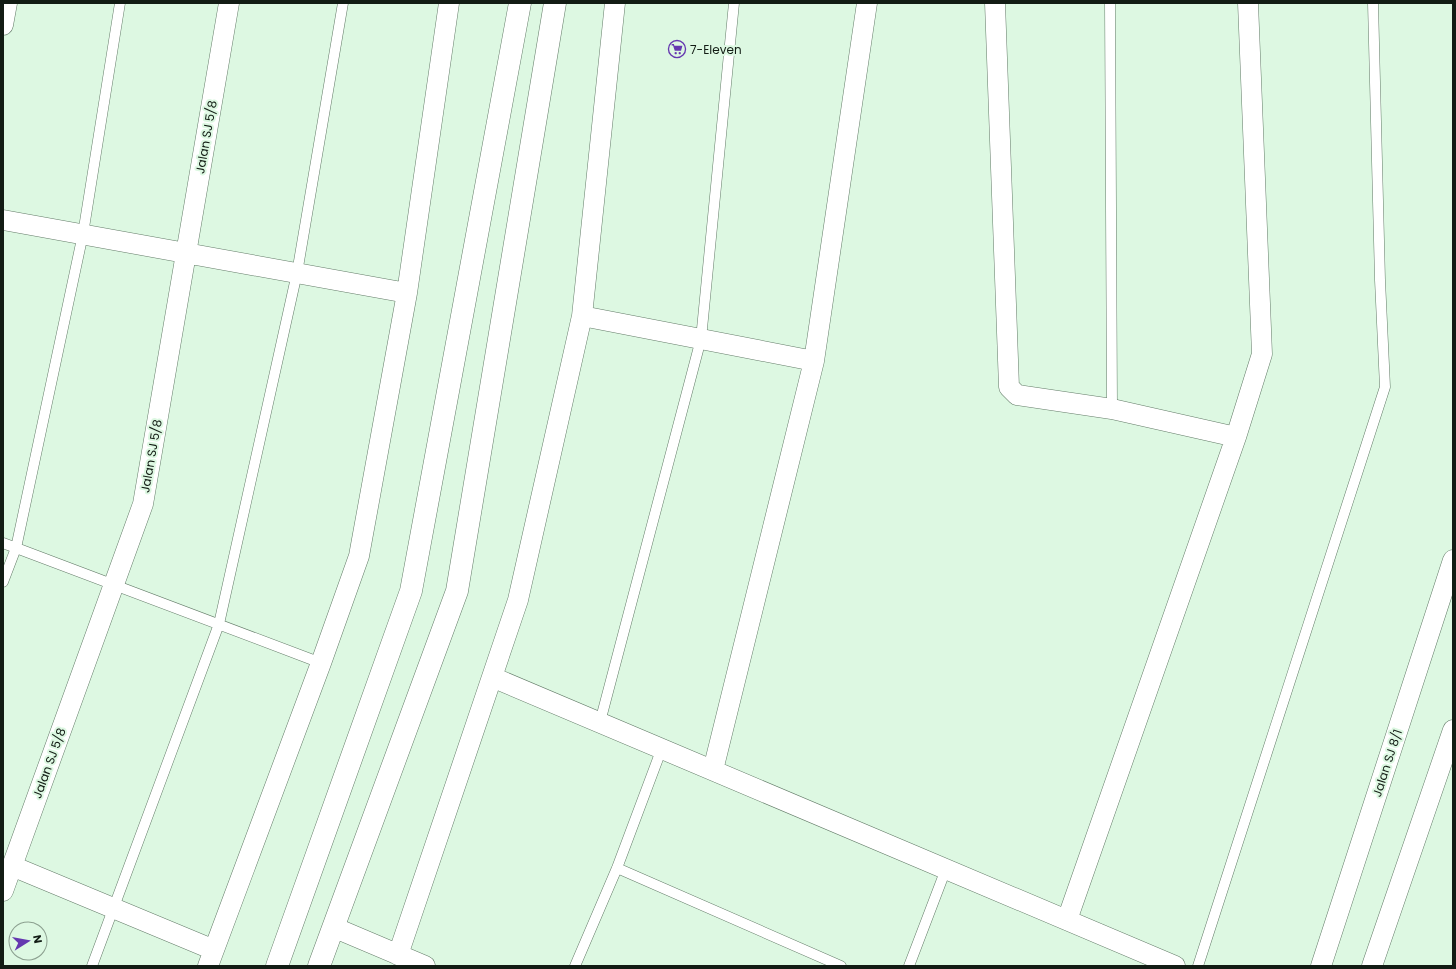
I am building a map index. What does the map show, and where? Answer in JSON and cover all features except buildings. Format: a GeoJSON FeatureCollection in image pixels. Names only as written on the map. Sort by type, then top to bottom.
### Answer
{"type":"FeatureCollection","features":[{"type":"Feature","properties":{"kind":"street"},"geometry":{"type":"LineString","coordinates":[[3,25],[7,3]]}},
{"type":"Feature","properties":{"kind":"street","name":"Jalan SJ 5/8"},"geometry":{"type":"LineString","coordinates":[[3,891],[10,857],[114,585],[143,504],[229,3]]}},
{"type":"Feature","properties":{"kind":"street"},"geometry":{"type":"LineString","coordinates":[[10,857],[211,958],[321,663],[359,556],[407,293],[449,3]]}},
{"type":"Feature","properties":{"kind":"street"},"geometry":{"type":"LineString","coordinates":[[277,966],[411,591],[520,3]]}},
{"type":"Feature","properties":{"kind":"street"},"geometry":{"type":"LineString","coordinates":[[319,966],[457,591],[555,3]]}},
{"type":"Feature","properties":{"kind":"street"},"geometry":{"type":"LineString","coordinates":[[398,955],[518,600],[582,316],[615,3]]}},
{"type":"Feature","properties":{"kind":"street"},"geometry":{"type":"LineString","coordinates":[[713,770],[814,361],[867,3]]}},
{"type":"Feature","properties":{"kind":"street"},"geometry":{"type":"LineString","coordinates":[[995,3],[1009,387],[1017,395],[1112,409],[1236,437]]}},
{"type":"Feature","properties":{"kind":"street"},"geometry":{"type":"LineString","coordinates":[[1066,920],[1236,437],[1262,354],[1248,3]]}},
{"type":"Feature","properties":{"kind":"street"},"geometry":{"type":"LineString","coordinates":[[3,220],[407,293]]}},
{"type":"Feature","properties":{"kind":"street"},"geometry":{"type":"LineString","coordinates":[[582,316],[814,361]]}},
{"type":"Feature","properties":{"kind":"street","name":"Jalan SJ 8/1"},"geometry":{"type":"LineString","coordinates":[[1321,966],[1453,560]]}},
{"type":"Feature","properties":{"kind":"street"},"geometry":{"type":"LineString","coordinates":[[492,677],[1175,966]]}},
{"type":"Feature","properties":{"kind":"street"},"geometry":{"type":"LineString","coordinates":[[1372,966],[1453,730]]}},
{"type":"Feature","properties":{"kind":"street"},"geometry":{"type":"LineString","coordinates":[[333,927],[425,966]]}},
{"type":"Feature","properties":{"kind":"lane"},"geometry":{"type":"LineString","coordinates":[[3,582],[16,548],[83,234],[120,3]]}},
{"type":"Feature","properties":{"kind":"lane"},"geometry":{"type":"LineString","coordinates":[[92,966],[219,624],[297,273],[343,3]]}},
{"type":"Feature","properties":{"kind":"lane"},"geometry":{"type":"LineString","coordinates":[[600,722],[701,339],[734,3]]}},
{"type":"Feature","properties":{"kind":"lane"},"geometry":{"type":"LineString","coordinates":[[1110,3],[1112,409]]}},
{"type":"Feature","properties":{"kind":"lane"},"geometry":{"type":"LineString","coordinates":[[1198,966],[1385,387],[1380,272],[1373,3]]}},
{"type":"Feature","properties":{"kind":"lane"},"geometry":{"type":"LineString","coordinates":[[3,543],[321,663]]}},
{"type":"Feature","properties":{"kind":"lane"},"geometry":{"type":"LineString","coordinates":[[575,966],[618,868],[662,748]]}},
{"type":"Feature","properties":{"kind":"lane"},"geometry":{"type":"LineString","coordinates":[[618,868],[841,966]]}},
{"type":"Feature","properties":{"kind":"lane"},"geometry":{"type":"LineString","coordinates":[[909,966],[946,869]]}},
{"type":"Feature","properties":{"kind":"place","name":"7-Eleven"},"geometry":{"type":"Point","coordinates":[677,49]}}]}
